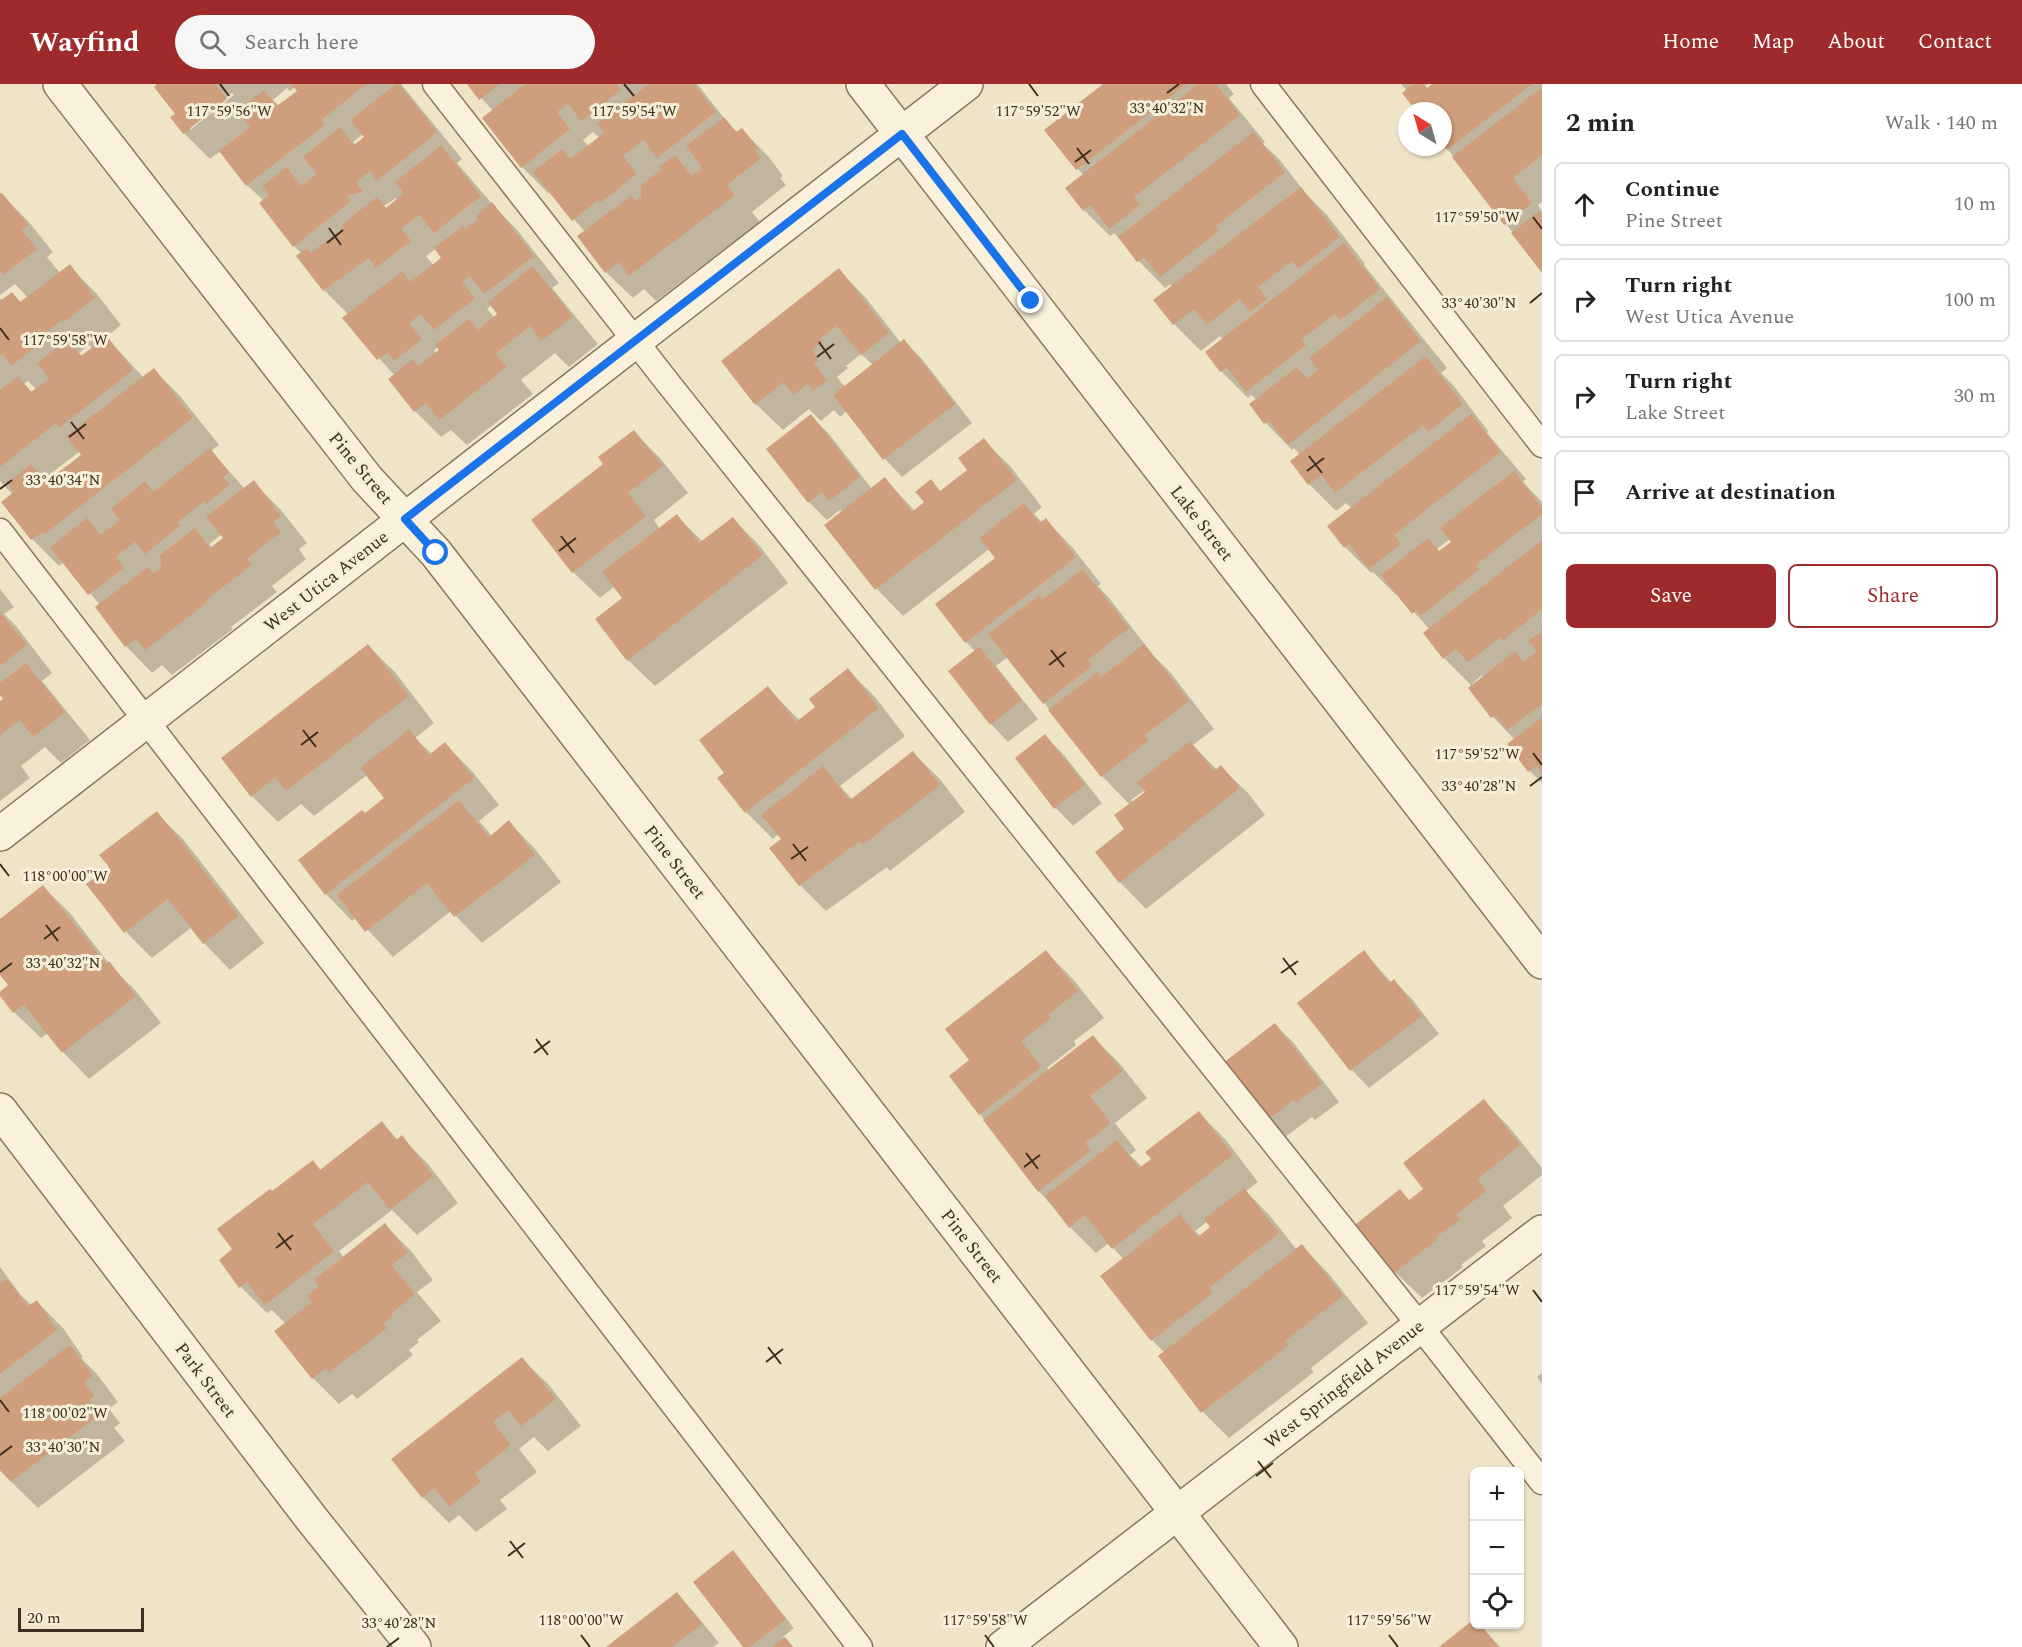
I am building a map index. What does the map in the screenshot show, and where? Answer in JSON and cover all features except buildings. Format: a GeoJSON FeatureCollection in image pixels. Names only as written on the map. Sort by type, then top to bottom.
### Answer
{"type":"FeatureCollection","features":[{"type":"Feature","properties":{"kind":"street","name":"Pine Street"},"geometry":{"type":"LineString","coordinates":[[60,84],[368,479],[436,553],[1281,1647]]}},
{"type":"Feature","properties":{"kind":"street","name":"Lake Street"},"geometry":{"type":"LineString","coordinates":[[863,84],[1542,962]]}},
{"type":"Feature","properties":{"kind":"street","name":"West Utica Avenue"},"geometry":{"type":"LineString","coordinates":[[0,834],[966,84]]}},
{"type":"Feature","properties":{"kind":"street","name":"Park Street"},"geometry":{"type":"LineString","coordinates":[[0,1110],[311,1518],[414,1647]]}},
{"type":"Feature","properties":{"kind":"street","name":"West Springfield Avenue"},"geometry":{"type":"LineString","coordinates":[[1004,1647],[1542,1232]]}},
{"type":"Feature","properties":{"kind":"lane"},"geometry":{"type":"LineString","coordinates":[[435,84],[635,341],[1542,1482]]}},
{"type":"Feature","properties":{"kind":"lane"},"geometry":{"type":"LineString","coordinates":[[1263,84],[1542,445]]}},
{"type":"Feature","properties":{"kind":"lane"},"geometry":{"type":"LineString","coordinates":[[0,531],[860,1647]]}},
{"type":"Feature","properties":{"kind":"route"},"geometry":{"type":"LineString","coordinates":[[436,553],[405,519],[902,134],[1031,301]]}}]}
